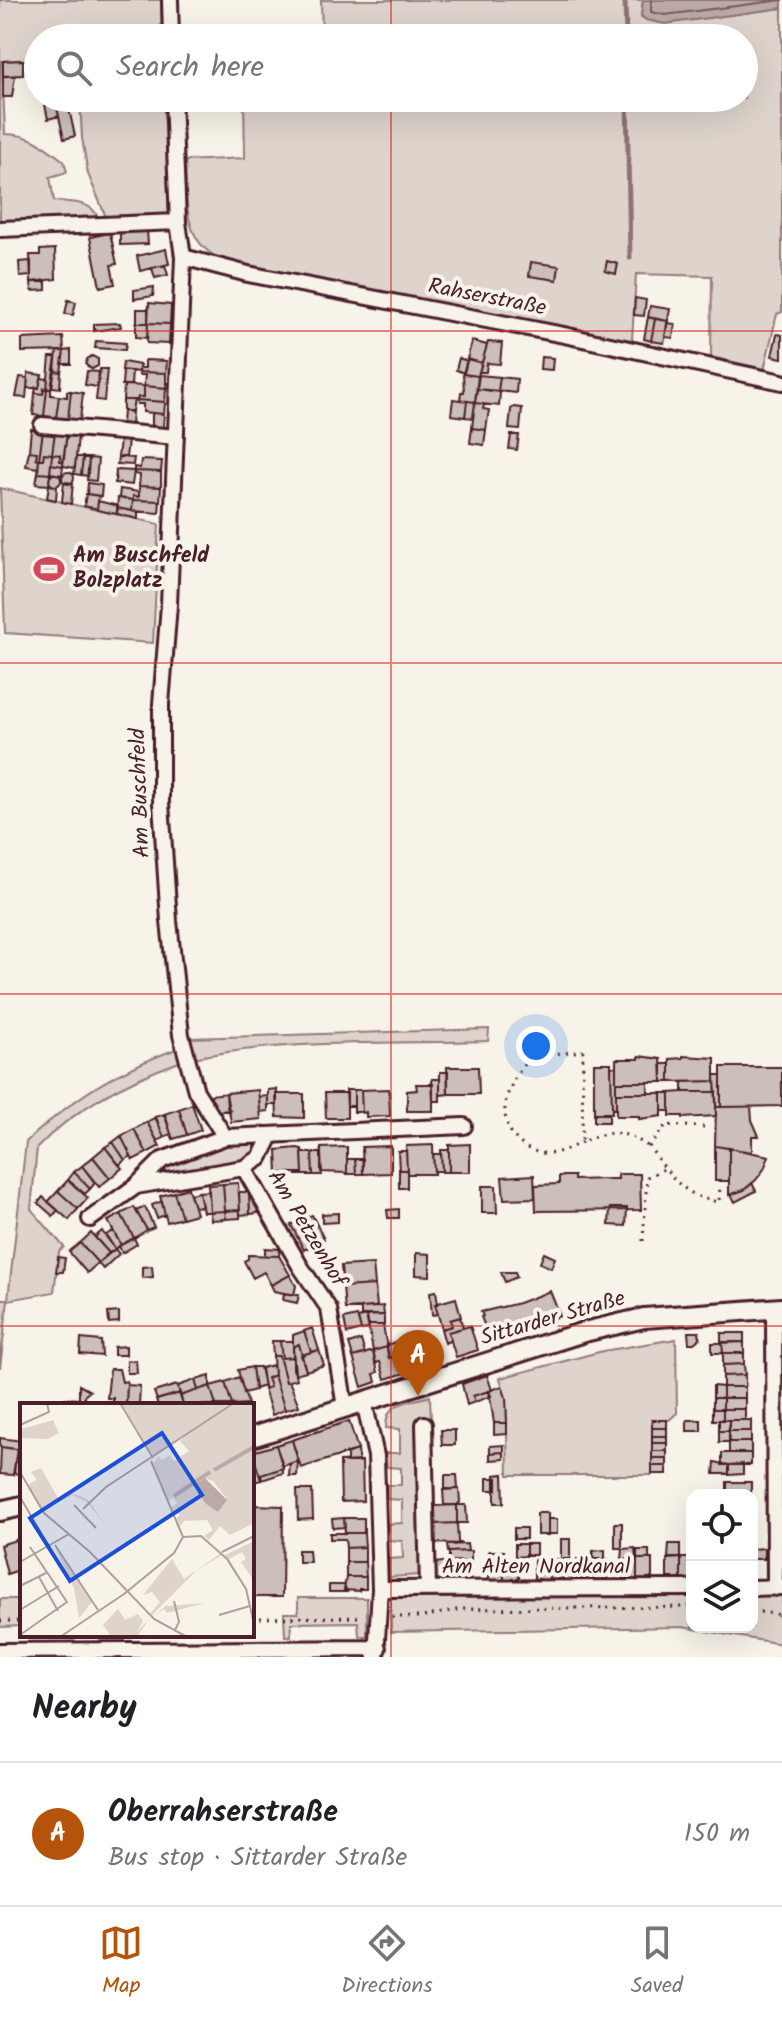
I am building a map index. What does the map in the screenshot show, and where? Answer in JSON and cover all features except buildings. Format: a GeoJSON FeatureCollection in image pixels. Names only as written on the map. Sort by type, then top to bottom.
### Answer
{"type":"FeatureCollection","features":[{"type":"Feature","properties":{"kind":"street"},"geometry":{"type":"LineString","coordinates":[[170,0],[171,24]]}},
{"type":"Feature","properties":{"kind":"street","name":"Am Buschfeld"},"geometry":{"type":"LineString","coordinates":[[174,112],[178,222],[183,257],[169,605],[161,704],[161,803],[169,921],[185,1049],[196,1091],[225,1137]]}},
{"type":"Feature","properties":{"kind":"street"},"geometry":{"type":"LineString","coordinates":[[0,229],[178,222]]}},
{"type":"Feature","properties":{"kind":"street","name":"Rahserstraße"},"geometry":{"type":"LineString","coordinates":[[183,257],[248,274],[564,335],[782,382]]}},
{"type":"Feature","properties":{"kind":"street"},"geometry":{"type":"LineString","coordinates":[[42,425],[176,437]]}},
{"type":"Feature","properties":{"kind":"street","name":"Am Petzenhof"},"geometry":{"type":"LineString","coordinates":[[90,1219],[136,1186],[162,1160],[225,1137],[464,1126]]}},
{"type":"Feature","properties":{"kind":"street","name":"Am Petzenhof"},"geometry":{"type":"LineString","coordinates":[[136,1186],[244,1168],[260,1158],[271,1136]]}},
{"type":"Feature","properties":{"kind":"street","name":"Am Petzenhof"},"geometry":{"type":"LineString","coordinates":[[244,1168],[300,1266],[329,1309],[345,1407]]}},
{"type":"Feature","properties":{"kind":"street"},"geometry":{"type":"LineString","coordinates":[[778,1308],[778,1588]]}},
{"type":"Feature","properties":{"kind":"street","name":"Sittarder Straße"},"geometry":{"type":"LineString","coordinates":[[254,1436],[584,1332],[644,1318],[778,1308]]}},
{"type":"Feature","properties":{"kind":"street"},"geometry":{"type":"LineString","coordinates":[[0,1651],[377,1653],[380,1589],[376,1456],[364,1401]]}},
{"type":"Feature","properties":{"kind":"street"},"geometry":{"type":"LineString","coordinates":[[424,1424],[428,1589]]}},
{"type":"Feature","properties":{"kind":"street"},"geometry":{"type":"LineString","coordinates":[[0,1511],[20,1506]]}},
{"type":"Feature","properties":{"kind":"street","name":"Am Alten Nordkanal"},"geometry":{"type":"LineString","coordinates":[[380,1589],[686,1588]]}},
{"type":"Feature","properties":{"kind":"path"},"geometry":{"type":"LineString","coordinates":[[582,1142],[583,1051],[531,1056],[520,1069],[505,1104],[506,1124],[523,1147],[544,1153],[566,1150],[612,1132],[625,1134],[649,1147],[681,1187],[701,1199],[719,1202],[720,1186]]}},
{"type":"Feature","properties":{"kind":"path"},"geometry":{"type":"LineString","coordinates":[[649,1147],[666,1125],[704,1127]]}},
{"type":"Feature","properties":{"kind":"path"},"geometry":{"type":"LineString","coordinates":[[643,1241],[647,1177],[664,1169]]}},
{"type":"Feature","properties":{"kind":"path"},"geometry":{"type":"LineString","coordinates":[[254,1618],[422,1617],[461,1609],[686,1607]]}},
{"type":"Feature","properties":{"kind":"path"},"geometry":{"type":"LineString","coordinates":[[758,1612],[782,1615]]}},
{"type":"Feature","properties":{"kind":"path"},"geometry":{"type":"LineString","coordinates":[[780,1657],[782,1644]]}},
{"type":"Feature","properties":{"kind":"shaded area"},"geometry":{"type":"Polygon","coordinates":[[[0,0],[161,0],[162,24],[24,24],[24,60],[2,61],[5,134],[30,139],[64,161],[67,172],[50,177],[54,201],[85,205],[98,217],[0,221],[0,0]]]}},
{"type":"Feature","properties":{"kind":"shaded area"},"geometry":{"type":"Polygon","coordinates":[[[321,0],[643,0],[641,17],[665,23],[782,8],[782,312],[777,314],[764,370],[711,357],[712,276],[636,274],[632,340],[230,262],[209,252],[194,234],[186,198],[185,161],[245,158],[244,112],[758,112],[758,24],[322,24],[321,0]]]}},
{"type":"Feature","properties":{"kind":"shaded area"},"geometry":{"type":"Polygon","coordinates":[[[81,112],[165,112],[169,214],[106,217],[88,174],[81,112]]]}},
{"type":"Feature","properties":{"kind":"shaded area"},"geometry":{"type":"Polygon","coordinates":[[[0,488],[159,524],[153,643],[5,633],[0,488]]]}},
{"type":"Feature","properties":{"kind":"shaded area"},"geometry":{"type":"Polygon","coordinates":[[[489,1029],[488,1041],[303,1045],[193,1058],[189,1038],[489,1029]]]}},
{"type":"Feature","properties":{"kind":"shaded area"},"geometry":{"type":"Polygon","coordinates":[[[179,1048],[182,1061],[104,1096],[69,1119],[37,1148],[31,1209],[64,1247],[59,1252],[54,1292],[8,1300],[0,1368],[0,1299],[8,1299],[26,1142],[97,1086],[179,1048]]]}},
{"type":"Feature","properties":{"kind":"shaded area"},"geometry":{"type":"Polygon","coordinates":[[[250,1142],[256,1147],[255,1156],[244,1164],[242,1159],[167,1173],[164,1164],[222,1144],[250,1142]]]}},
{"type":"Feature","properties":{"kind":"shaded area"},"geometry":{"type":"Polygon","coordinates":[[[676,1339],[677,1413],[669,1420],[652,1420],[652,1475],[508,1475],[506,1398],[500,1378],[603,1351],[676,1339]]]}},
{"type":"Feature","properties":{"kind":"shaded area"},"geometry":{"type":"Polygon","coordinates":[[[430,1396],[431,1421],[419,1422],[421,1575],[389,1577],[389,1559],[403,1558],[402,1541],[388,1540],[388,1524],[402,1523],[402,1500],[387,1499],[387,1485],[401,1485],[401,1468],[387,1467],[386,1453],[400,1453],[400,1429],[386,1428],[387,1419],[399,1404],[430,1396]]]}},
{"type":"Feature","properties":{"kind":"shaded area"},"geometry":{"type":"Polygon","coordinates":[[[758,1595],[782,1595],[782,1644],[717,1633],[758,1633],[758,1595]]]}},
{"type":"Feature","properties":{"kind":"shaded area"},"geometry":{"type":"Polygon","coordinates":[[[686,1596],[686,1628],[391,1632],[391,1598],[686,1596]]]}},
{"type":"Feature","properties":{"kind":"shaded area"},"geometry":{"type":"Polygon","coordinates":[[[298,1598],[367,1598],[367,1636],[359,1636],[358,1622],[291,1623],[291,1636],[285,1636],[284,1613],[298,1613],[298,1598]]]}},
{"type":"Feature","properties":{"kind":"shaded area"},"geometry":{"type":"Polygon","coordinates":[[[0,1599],[20,1599],[20,1626],[0,1627],[0,1599]]]}},
{"type":"Feature","properties":{"kind":"water"},"geometry":{"type":"Polygon","coordinates":[[[643,0],[782,0],[782,8],[665,24],[641,16],[643,0]]]}},
{"type":"Feature","properties":{"kind":"waterway"},"geometry":{"type":"LineString","coordinates":[[625,0],[626,24]]}},
{"type":"Feature","properties":{"kind":"waterway"},"geometry":{"type":"LineString","coordinates":[[627,112],[630,258]]}},
{"type":"Feature","properties":{"kind":"place","name":"Am Buschfeld Bolzplatz"},"geometry":{"type":"Point","coordinates":[49,569]}},
{"type":"Feature","properties":{"kind":"place","name":"Oberrahserstraße"},"geometry":{"type":"Point","coordinates":[418,1396]}}]}
